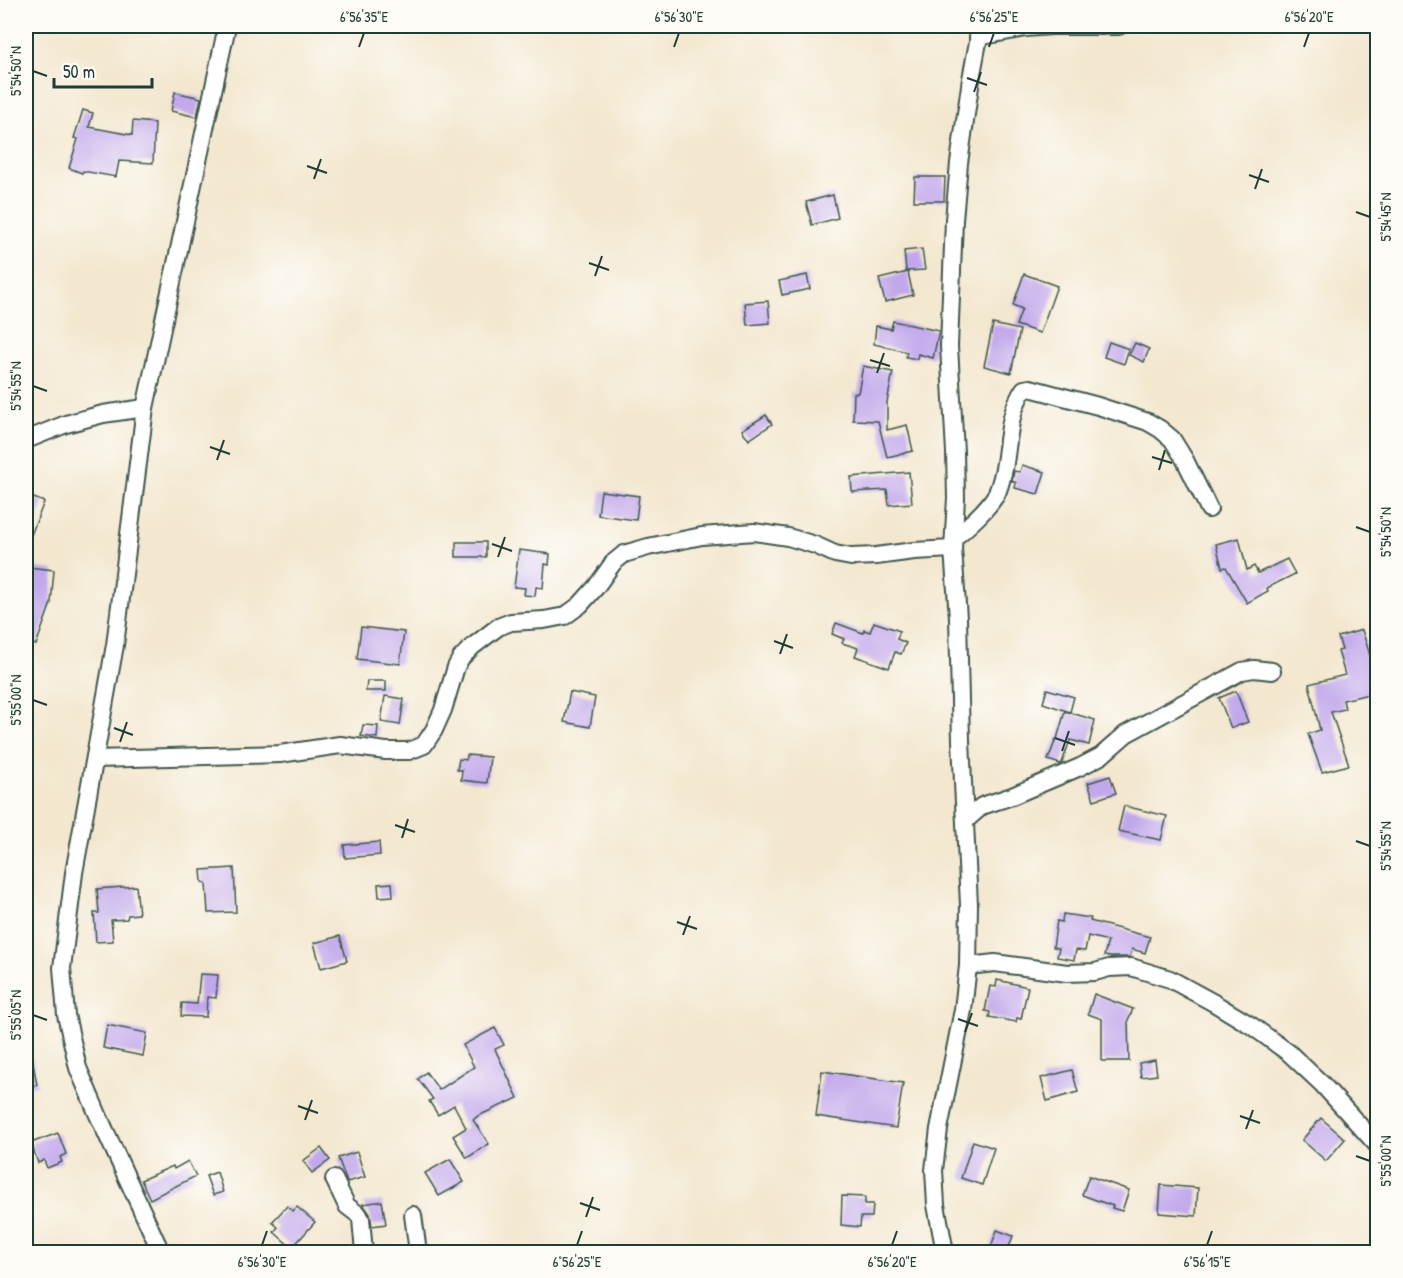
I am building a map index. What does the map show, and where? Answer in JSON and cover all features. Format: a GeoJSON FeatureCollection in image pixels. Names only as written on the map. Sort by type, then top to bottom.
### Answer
{"type":"FeatureCollection","features":[{"type":"Feature","properties":{"kind":"street"},"geometry":{"type":"LineString","coordinates":[[161,1252],[78,1068],[66,1015],[62,968],[74,873],[115,645],[145,408],[227,26]]}},
{"type":"Feature","properties":{"kind":"street"},"geometry":{"type":"LineString","coordinates":[[945,1252],[936,1205],[934,1170],[939,1128],[963,1010],[968,966],[969,905],[953,544],[956,498],[949,346],[954,220],[959,163],[980,31],[1052,26],[1119,26]]}},
{"type":"Feature","properties":{"kind":"street"},"geometry":{"type":"LineString","coordinates":[[94,759],[280,754],[340,745],[386,751],[409,751],[424,745],[434,730],[456,668],[461,658],[472,647],[498,627],[511,622],[565,616],[580,605],[613,563],[624,554],[648,547],[702,536],[754,532],[788,537],[851,557],[876,556],[953,544],[996,495],[1006,460],[1012,415],[1024,389],[1030,388],[1118,412],[1148,422],[1160,429],[1172,439],[1185,460],[1209,509]]}},
{"type":"Feature","properties":{"kind":"street"},"geometry":{"type":"LineString","coordinates":[[26,440],[66,424],[103,414],[145,408]]}},
{"type":"Feature","properties":{"kind":"street"},"geometry":{"type":"LineString","coordinates":[[966,820],[982,806],[1012,796],[1101,756],[1126,734],[1242,671],[1254,669],[1272,671]]}},
{"type":"Feature","properties":{"kind":"street"},"geometry":{"type":"LineString","coordinates":[[964,799],[982,806]]}},
{"type":"Feature","properties":{"kind":"street"},"geometry":{"type":"LineString","coordinates":[[968,966],[995,963],[1067,973],[1131,967],[1170,979],[1252,1026],[1289,1053],[1322,1084],[1377,1146]]}},
{"type":"Feature","properties":{"kind":"street"},"geometry":{"type":"LineString","coordinates":[[334,1179],[347,1206],[359,1215],[364,1252]]}},
{"type":"Feature","properties":{"kind":"street"},"geometry":{"type":"LineString","coordinates":[[413,1215],[418,1252]]}},
{"type":"Feature","properties":{"kind":"building"},"geometry":{"type":"Polygon","coordinates":[[[175,92],[201,98],[197,117],[171,111],[175,92]]]}},
{"type":"Feature","properties":{"kind":"building"},"geometry":{"type":"Polygon","coordinates":[[[83,110],[93,113],[89,127],[132,135],[133,121],[155,123],[153,163],[119,161],[116,177],[83,171],[82,173],[69,168],[78,139],[74,138],[83,110]]]}},
{"type":"Feature","properties":{"kind":"building"},"geometry":{"type":"Polygon","coordinates":[[[915,177],[945,177],[944,201],[914,201],[915,177]]]}},
{"type":"Feature","properties":{"kind":"building"},"geometry":{"type":"Polygon","coordinates":[[[833,195],[838,218],[812,225],[806,202],[833,195]]]}},
{"type":"Feature","properties":{"kind":"building"},"geometry":{"type":"Polygon","coordinates":[[[922,249],[925,270],[906,271],[904,251],[922,249]]]}},
{"type":"Feature","properties":{"kind":"building"},"geometry":{"type":"Polygon","coordinates":[[[908,272],[913,295],[885,302],[879,279],[908,272]]]}},
{"type":"Feature","properties":{"kind":"building"},"geometry":{"type":"Polygon","coordinates":[[[1024,274],[1057,286],[1040,333],[1016,325],[1022,309],[1013,305],[1024,274]]]}},
{"type":"Feature","properties":{"kind":"building"},"geometry":{"type":"Polygon","coordinates":[[[807,275],[810,289],[782,295],[779,281],[807,275]]]}},
{"type":"Feature","properties":{"kind":"building"},"geometry":{"type":"Polygon","coordinates":[[[768,301],[770,323],[747,325],[745,303],[768,301]]]}},
{"type":"Feature","properties":{"kind":"building"},"geometry":{"type":"Polygon","coordinates":[[[893,321],[939,331],[933,358],[918,354],[917,359],[906,357],[907,352],[874,344],[876,326],[891,329],[893,321]]]}},
{"type":"Feature","properties":{"kind":"building"},"geometry":{"type":"Polygon","coordinates":[[[993,324],[1020,330],[1011,373],[984,366],[993,324]]]}},
{"type":"Feature","properties":{"kind":"building"},"geometry":{"type":"Polygon","coordinates":[[[1109,342],[1129,349],[1124,364],[1104,357],[1109,342]]]}},
{"type":"Feature","properties":{"kind":"building"},"geometry":{"type":"Polygon","coordinates":[[[1135,343],[1149,349],[1144,362],[1129,355],[1135,343]]]}},
{"type":"Feature","properties":{"kind":"building"},"geometry":{"type":"Polygon","coordinates":[[[863,366],[893,372],[887,402],[887,430],[907,425],[913,451],[887,457],[878,421],[853,420],[854,393],[858,393],[863,366]]]}},
{"type":"Feature","properties":{"kind":"building"},"geometry":{"type":"Polygon","coordinates":[[[766,415],[772,424],[749,440],[742,430],[766,415]]]}},
{"type":"Feature","properties":{"kind":"building"},"geometry":{"type":"Polygon","coordinates":[[[1022,465],[1045,472],[1038,494],[1015,488],[1016,483],[1012,481],[1014,471],[1020,472],[1022,465]]]}},
{"type":"Feature","properties":{"kind":"building"},"geometry":{"type":"Polygon","coordinates":[[[909,472],[912,503],[889,505],[887,490],[852,492],[851,477],[909,472]]]}},
{"type":"Feature","properties":{"kind":"building"},"geometry":{"type":"Polygon","coordinates":[[[601,491],[639,496],[636,520],[598,515],[601,491]]]}},
{"type":"Feature","properties":{"kind":"building"},"geometry":{"type":"Polygon","coordinates":[[[26,495],[44,502],[26,548],[26,495]]]}},
{"type":"Feature","properties":{"kind":"building"},"geometry":{"type":"Polygon","coordinates":[[[1239,538],[1247,570],[1254,566],[1258,573],[1287,559],[1295,574],[1267,588],[1268,591],[1247,603],[1226,567],[1222,568],[1216,544],[1239,538]]]}},
{"type":"Feature","properties":{"kind":"building"},"geometry":{"type":"Polygon","coordinates":[[[456,542],[486,542],[486,557],[456,557],[456,542]]]}},
{"type":"Feature","properties":{"kind":"building"},"geometry":{"type":"Polygon","coordinates":[[[519,550],[550,554],[549,565],[545,564],[543,588],[536,587],[535,596],[524,595],[525,588],[514,587],[519,550]]]}},
{"type":"Feature","properties":{"kind":"building"},"geometry":{"type":"Polygon","coordinates":[[[28,567],[54,570],[51,603],[36,645],[26,642],[28,567]]]}},
{"type":"Feature","properties":{"kind":"building"},"geometry":{"type":"Polygon","coordinates":[[[874,622],[900,631],[897,639],[906,643],[901,654],[895,652],[889,668],[855,656],[858,648],[842,643],[844,639],[832,634],[836,623],[863,633],[864,630],[870,632],[874,622]]]}},
{"type":"Feature","properties":{"kind":"building"},"geometry":{"type":"Polygon","coordinates":[[[361,627],[404,632],[400,664],[357,659],[361,627]]]}},
{"type":"Feature","properties":{"kind":"building"},"geometry":{"type":"Polygon","coordinates":[[[1362,630],[1377,677],[1377,714],[1374,714],[1369,694],[1343,700],[1345,709],[1331,712],[1349,765],[1322,772],[1308,734],[1320,730],[1309,684],[1345,675],[1338,651],[1342,650],[1338,637],[1362,630]]]}},
{"type":"Feature","properties":{"kind":"building"},"geometry":{"type":"Polygon","coordinates":[[[367,681],[386,681],[386,691],[366,691],[367,681]]]}},
{"type":"Feature","properties":{"kind":"building"},"geometry":{"type":"Polygon","coordinates":[[[1047,689],[1074,697],[1070,712],[1043,703],[1047,689]]]}},
{"type":"Feature","properties":{"kind":"building"},"geometry":{"type":"Polygon","coordinates":[[[1236,691],[1248,722],[1231,728],[1219,698],[1236,691]]]}},
{"type":"Feature","properties":{"kind":"building"},"geometry":{"type":"Polygon","coordinates":[[[570,692],[595,697],[590,727],[564,722],[570,692]]]}},
{"type":"Feature","properties":{"kind":"building"},"geometry":{"type":"Polygon","coordinates":[[[385,696],[404,699],[400,725],[381,722],[385,696]]]}},
{"type":"Feature","properties":{"kind":"building"},"geometry":{"type":"Polygon","coordinates":[[[1065,711],[1095,720],[1089,745],[1070,740],[1060,764],[1048,760],[1065,711]]]}},
{"type":"Feature","properties":{"kind":"building"},"geometry":{"type":"Polygon","coordinates":[[[363,725],[378,726],[377,738],[361,736],[363,725]]]}},
{"type":"Feature","properties":{"kind":"building"},"geometry":{"type":"Polygon","coordinates":[[[467,755],[490,757],[487,783],[461,780],[462,770],[457,770],[459,759],[466,760],[467,755]]]}},
{"type":"Feature","properties":{"kind":"building"},"geometry":{"type":"Polygon","coordinates":[[[1110,776],[1116,793],[1094,800],[1088,783],[1110,776]]]}},
{"type":"Feature","properties":{"kind":"building"},"geometry":{"type":"Polygon","coordinates":[[[1124,806],[1167,816],[1161,840],[1118,831],[1124,806]]]}},
{"type":"Feature","properties":{"kind":"building"},"geometry":{"type":"Polygon","coordinates":[[[379,842],[380,855],[345,858],[344,845],[379,842]]]}},
{"type":"Feature","properties":{"kind":"building"},"geometry":{"type":"Polygon","coordinates":[[[234,868],[236,912],[208,913],[206,883],[202,882],[201,870],[234,868]]]}},
{"type":"Feature","properties":{"kind":"building"},"geometry":{"type":"Polygon","coordinates":[[[392,883],[393,896],[379,897],[378,884],[392,883]]]}},
{"type":"Feature","properties":{"kind":"building"},"geometry":{"type":"Polygon","coordinates":[[[136,886],[139,914],[128,915],[127,919],[111,920],[113,941],[96,942],[94,913],[99,913],[97,889],[136,886]]]}},
{"type":"Feature","properties":{"kind":"building"},"geometry":{"type":"Polygon","coordinates":[[[1063,914],[1091,918],[1090,921],[1150,937],[1145,953],[1132,949],[1130,957],[1104,956],[1108,941],[1088,936],[1085,951],[1076,950],[1074,960],[1057,957],[1059,948],[1053,947],[1057,921],[1062,922],[1063,914]]]}},
{"type":"Feature","properties":{"kind":"building"},"geometry":{"type":"Polygon","coordinates":[[[340,936],[347,961],[321,968],[314,943],[340,936]]]}},
{"type":"Feature","properties":{"kind":"building"},"geometry":{"type":"Polygon","coordinates":[[[200,974],[218,975],[216,998],[207,997],[206,1017],[181,1016],[182,1003],[197,1004],[200,974]]]}},
{"type":"Feature","properties":{"kind":"building"},"geometry":{"type":"Polygon","coordinates":[[[997,980],[1028,987],[1021,1019],[1017,1018],[1016,1022],[989,1017],[990,1012],[985,1011],[990,986],[996,987],[997,980]]]}},
{"type":"Feature","properties":{"kind":"building"},"geometry":{"type":"Polygon","coordinates":[[[1094,994],[1133,1009],[1128,1020],[1129,1061],[1102,1061],[1102,1019],[1088,1014],[1094,994]]]}},
{"type":"Feature","properties":{"kind":"building"},"geometry":{"type":"Polygon","coordinates":[[[107,1025],[147,1033],[143,1056],[103,1048],[107,1025]]]}},
{"type":"Feature","properties":{"kind":"building"},"geometry":{"type":"Polygon","coordinates":[[[495,1028],[504,1045],[495,1049],[518,1098],[473,1120],[489,1144],[467,1158],[453,1136],[466,1128],[454,1105],[438,1115],[429,1101],[433,1099],[418,1079],[426,1072],[439,1090],[474,1067],[463,1045],[495,1028]]]}},
{"type":"Feature","properties":{"kind":"building"},"geometry":{"type":"Polygon","coordinates":[[[26,1052],[31,1052],[37,1085],[26,1087],[26,1052]]]}},
{"type":"Feature","properties":{"kind":"building"},"geometry":{"type":"Polygon","coordinates":[[[1155,1060],[1157,1075],[1141,1077],[1139,1063],[1155,1060]]]}},
{"type":"Feature","properties":{"kind":"building"},"geometry":{"type":"Polygon","coordinates":[[[1072,1070],[1078,1092],[1047,1101],[1041,1078],[1072,1070]]]}},
{"type":"Feature","properties":{"kind":"building"},"geometry":{"type":"Polygon","coordinates":[[[822,1071],[903,1083],[896,1128],[816,1116],[822,1071]]]}},
{"type":"Feature","properties":{"kind":"building"},"geometry":{"type":"Polygon","coordinates":[[[1321,1118],[1345,1139],[1326,1161],[1302,1140],[1321,1118]]]}},
{"type":"Feature","properties":{"kind":"building"},"geometry":{"type":"Polygon","coordinates":[[[58,1133],[66,1154],[60,1157],[62,1162],[47,1168],[44,1160],[38,1163],[31,1143],[58,1133]]]}},
{"type":"Feature","properties":{"kind":"building"},"geometry":{"type":"Polygon","coordinates":[[[973,1141],[994,1148],[982,1185],[961,1178],[973,1141]]]}},
{"type":"Feature","properties":{"kind":"building"},"geometry":{"type":"Polygon","coordinates":[[[321,1148],[330,1160],[312,1173],[303,1161],[321,1148]]]}},
{"type":"Feature","properties":{"kind":"building"},"geometry":{"type":"Polygon","coordinates":[[[357,1152],[365,1177],[347,1182],[338,1158],[357,1152]]]}},
{"type":"Feature","properties":{"kind":"building"},"geometry":{"type":"Polygon","coordinates":[[[450,1159],[464,1182],[439,1196],[425,1173],[450,1159]]]}},
{"type":"Feature","properties":{"kind":"building"},"geometry":{"type":"Polygon","coordinates":[[[188,1161],[196,1176],[150,1199],[141,1180],[173,1166],[174,1169],[188,1161]]]}},
{"type":"Feature","properties":{"kind":"building"},"geometry":{"type":"Polygon","coordinates":[[[217,1172],[223,1192],[213,1195],[206,1176],[217,1172]]]}},
{"type":"Feature","properties":{"kind":"building"},"geometry":{"type":"Polygon","coordinates":[[[1089,1176],[1129,1190],[1122,1211],[1082,1195],[1089,1176]]]}},
{"type":"Feature","properties":{"kind":"building"},"geometry":{"type":"Polygon","coordinates":[[[1161,1185],[1198,1188],[1196,1216],[1159,1213],[1161,1185]]]}},
{"type":"Feature","properties":{"kind":"building"},"geometry":{"type":"Polygon","coordinates":[[[842,1196],[865,1197],[865,1204],[873,1204],[872,1217],[861,1217],[860,1227],[841,1225],[842,1196]]]}},
{"type":"Feature","properties":{"kind":"building"},"geometry":{"type":"Polygon","coordinates":[[[382,1201],[386,1224],[372,1226],[370,1214],[363,1204],[382,1201]]]}},
{"type":"Feature","properties":{"kind":"building"},"geometry":{"type":"Polygon","coordinates":[[[287,1206],[293,1211],[297,1207],[315,1222],[292,1248],[274,1232],[278,1227],[272,1222],[287,1206]]]}},
{"type":"Feature","properties":{"kind":"building"},"geometry":{"type":"Polygon","coordinates":[[[997,1230],[1013,1236],[1007,1252],[989,1252],[997,1230]]]}}]}
